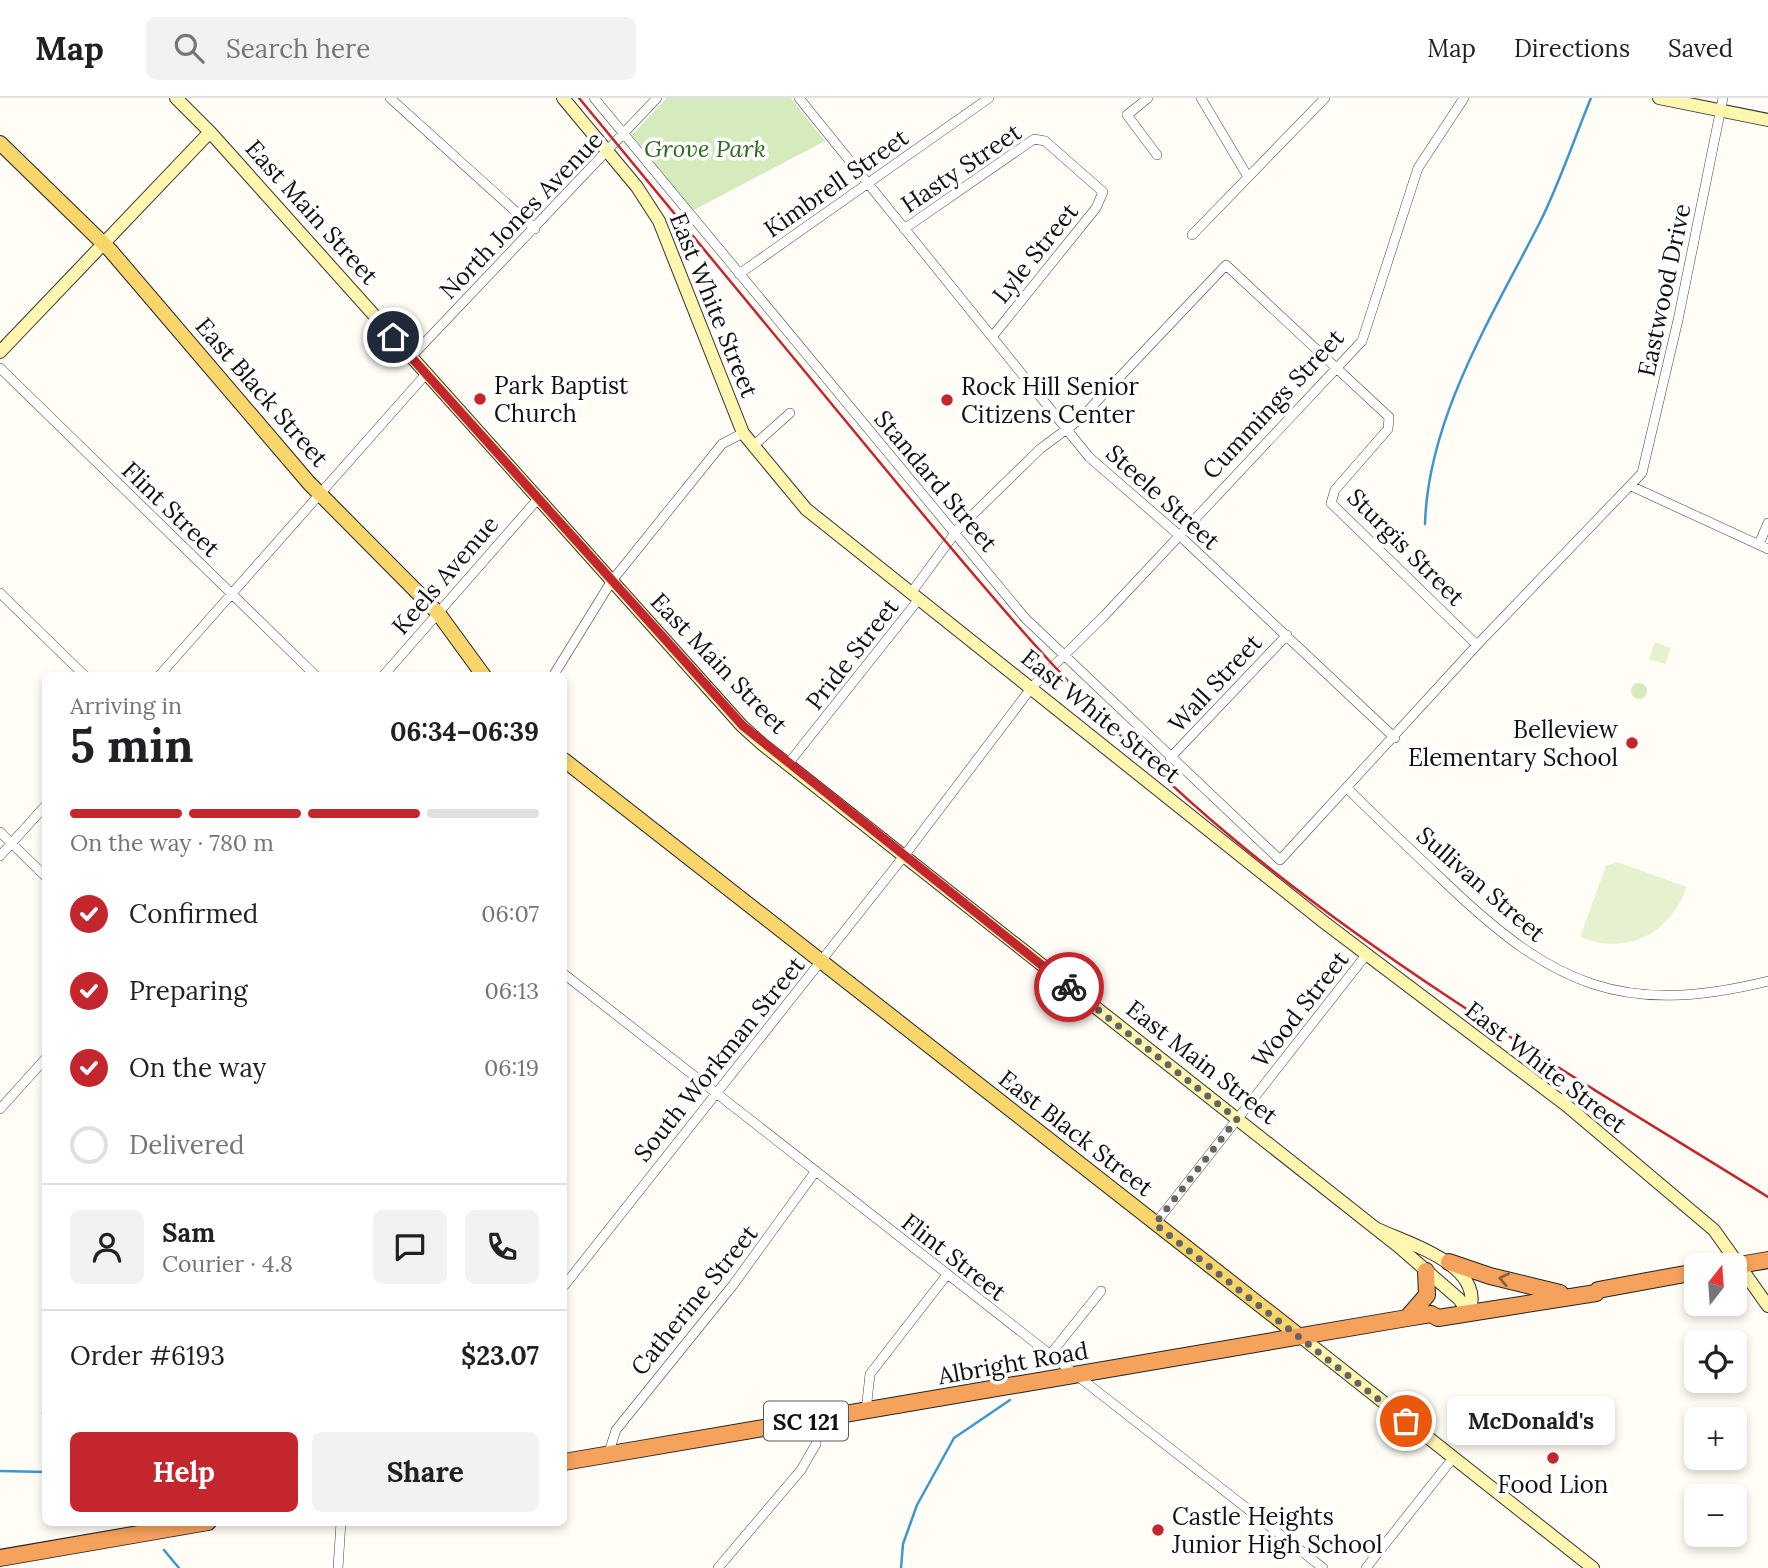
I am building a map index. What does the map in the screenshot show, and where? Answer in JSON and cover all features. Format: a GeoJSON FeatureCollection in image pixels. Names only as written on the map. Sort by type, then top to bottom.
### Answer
{"type":"FeatureCollection","features":[{"type":"Feature","properties":{"kind":"highway"},"geometry":{"type":"LineString","coordinates":[[1747,1263],[1768,1260]]}},
{"type":"Feature","properties":{"kind":"highway"},"geometry":{"type":"LineString","coordinates":[[1449,1262],[1490,1276],[1560,1293]]}},
{"type":"Feature","properties":{"kind":"highway"},"geometry":{"type":"LineString","coordinates":[[1407,1318],[1420,1307],[1427,1296],[1429,1282],[1426,1271]]}},
{"type":"Feature","properties":{"kind":"highway"},"geometry":{"type":"LineString","coordinates":[[1468,1308],[1595,1293],[1598,1290],[1684,1274]]}},
{"type":"Feature","properties":{"kind":"highway"},"geometry":{"type":"LineString","coordinates":[[1519,1302],[1594,1287],[1598,1290]]}},
{"type":"Feature","properties":{"kind":"highway","name":"Albright Road"},"geometry":{"type":"LineString","coordinates":[[567,1462],[1431,1314],[1438,1318],[1468,1308]]}},
{"type":"Feature","properties":{"kind":"highway"},"geometry":{"type":"LineString","coordinates":[[0,1558],[185,1526]]}},
{"type":"Feature","properties":{"kind":"main road","name":"East Black Street"},"geometry":{"type":"LineString","coordinates":[[0,143],[104,244],[319,494],[438,613],[481,672]]}},
{"type":"Feature","properties":{"kind":"main road","name":"East Black Street"},"geometry":{"type":"LineString","coordinates":[[567,762],[1301,1337]]}},
{"type":"Feature","properties":{"kind":"street","name":"East Main Street"},"geometry":{"type":"LineString","coordinates":[[176,98],[210,132],[537,500],[743,726],[1375,1228],[1468,1308]]}},
{"type":"Feature","properties":{"kind":"street"},"geometry":{"type":"LineString","coordinates":[[390,98],[535,229]]}},
{"type":"Feature","properties":{"kind":"street","name":"East White Street"},"geometry":{"type":"LineString","coordinates":[[563,98],[608,152],[659,221],[743,433],[785,487],[814,517],[1032,687],[1366,955],[1574,1112],[1714,1230],[1729,1253]]}},
{"type":"Feature","properties":{"kind":"street","name":"Standard Street"},"geometry":{"type":"LineString","coordinates":[[594,98],[1026,618],[1063,657],[1280,860]]}},
{"type":"Feature","properties":{"kind":"street","name":"North Jones Avenue"},"geometry":{"type":"LineString","coordinates":[[411,357],[657,98]]}},
{"type":"Feature","properties":{"kind":"street","name":"Steele Street"},"geometry":{"type":"LineString","coordinates":[[799,98],[1089,457],[1180,536],[1395,738]]}},
{"type":"Feature","properties":{"kind":"street","name":"Kimbrell Street"},"geometry":{"type":"LineString","coordinates":[[739,274],[989,98]]}},
{"type":"Feature","properties":{"kind":"street"},"geometry":{"type":"LineString","coordinates":[[1148,98],[1127,114],[1157,155]]}},
{"type":"Feature","properties":{"kind":"street"},"geometry":{"type":"LineString","coordinates":[[1201,98],[1248,177]]}},
{"type":"Feature","properties":{"kind":"street"},"geometry":{"type":"LineString","coordinates":[[1192,235],[1325,98]]}},
{"type":"Feature","properties":{"kind":"street","name":"Cummings Street"},"geometry":{"type":"LineString","coordinates":[[1032,687],[1180,536],[1362,341],[1418,168],[1464,98]]}},
{"type":"Feature","properties":{"kind":"street"},"geometry":{"type":"LineString","coordinates":[[1659,98],[1768,120]]}},
{"type":"Feature","properties":{"kind":"street","name":"Eastwood Drive"},"geometry":{"type":"LineString","coordinates":[[1280,860],[1395,738],[1477,645],[1642,473],[1651,444],[1723,98]]}},
{"type":"Feature","properties":{"kind":"street"},"geometry":{"type":"LineString","coordinates":[[0,352],[210,132]]}},
{"type":"Feature","properties":{"kind":"street","name":"Hasty Street"},"geometry":{"type":"LineString","coordinates":[[904,229],[1034,139],[1045,141],[1103,192]]}},
{"type":"Feature","properties":{"kind":"street","name":"Lyle Street"},"geometry":{"type":"LineString","coordinates":[[992,337],[1096,208],[1103,192]]}},
{"type":"Feature","properties":{"kind":"street","name":"Sturgis Street"},"geometry":{"type":"LineString","coordinates":[[1226,265],[1385,412],[1391,421],[1388,429],[1335,490],[1331,503],[1477,645]]}},
{"type":"Feature","properties":{"kind":"street","name":"Pride Street"},"geometry":{"type":"LineString","coordinates":[[788,764],[915,596],[955,535],[1040,449],[1079,420],[1226,265]]}},
{"type":"Feature","properties":{"kind":"street","name":"Flint Street"},"geometry":{"type":"LineString","coordinates":[[0,368],[312,672]]}},
{"type":"Feature","properties":{"kind":"street"},"geometry":{"type":"LineString","coordinates":[[163,672],[426,374]]}},
{"type":"Feature","properties":{"kind":"street"},"geometry":{"type":"LineString","coordinates":[[752,446],[790,413]]}},
{"type":"Feature","properties":{"kind":"street"},"geometry":{"type":"LineString","coordinates":[[555,672],[611,582],[722,444],[743,433]]}},
{"type":"Feature","properties":{"kind":"street"},"geometry":{"type":"LineString","coordinates":[[1631,486],[1763,547],[1768,523]]}},
{"type":"Feature","properties":{"kind":"street","name":"Keels Avenue"},"geometry":{"type":"LineString","coordinates":[[386,672],[537,500]]}},
{"type":"Feature","properties":{"kind":"street"},"geometry":{"type":"LineString","coordinates":[[0,593],[81,672]]}},
{"type":"Feature","properties":{"kind":"street","name":"Wall Street"},"geometry":{"type":"LineString","coordinates":[[1170,758],[1287,635]]}},
{"type":"Feature","properties":{"kind":"street","name":"South Workman Street"},"geometry":{"type":"LineString","coordinates":[[567,1282],[904,856],[1032,687]]}},
{"type":"Feature","properties":{"kind":"street","name":"Sullivan Street"},"geometry":{"type":"LineString","coordinates":[[1348,789],[1500,934],[1550,966],[1602,986],[1668,996],[1700,995],[1768,981]]}},
{"type":"Feature","properties":{"kind":"street"},"geometry":{"type":"LineString","coordinates":[[0,856],[42,809]]}},
{"type":"Feature","properties":{"kind":"street"},"geometry":{"type":"LineString","coordinates":[[0,832],[42,873]]}},
{"type":"Feature","properties":{"kind":"street","name":"Wood Street"},"geometry":{"type":"LineString","coordinates":[[1155,1224],[1366,955]]}},
{"type":"Feature","properties":{"kind":"street","name":"Flint Street"},"geometry":{"type":"LineString","coordinates":[[567,977],[1323,1568]]}},
{"type":"Feature","properties":{"kind":"street"},"geometry":{"type":"LineString","coordinates":[[0,1110],[42,1063]]}},
{"type":"Feature","properties":{"kind":"street","name":"Catherine Street"},"geometry":{"type":"LineString","coordinates":[[608,1455],[616,1430],[733,1285],[815,1172]]}},
{"type":"Feature","properties":{"kind":"street","name":"East Main Street"},"geometry":{"type":"LineString","coordinates":[[1375,1228],[1449,1262],[1467,1280],[1468,1308]]}},
{"type":"Feature","properties":{"kind":"street"},"geometry":{"type":"LineString","coordinates":[[866,1411],[870,1374],[946,1276]]}},
{"type":"Feature","properties":{"kind":"street","name":"East White Street"},"geometry":{"type":"LineString","coordinates":[[1747,1278],[1768,1306]]}},
{"type":"Feature","properties":{"kind":"street"},"geometry":{"type":"LineString","coordinates":[[1049,1356],[1101,1291]]}},
{"type":"Feature","properties":{"kind":"street","name":"East Black Street"},"geometry":{"type":"LineString","coordinates":[[1301,1337],[1593,1568]]}},
{"type":"Feature","properties":{"kind":"street"},"geometry":{"type":"LineString","coordinates":[[718,1568],[801,1470],[816,1444],[817,1419]]}},
{"type":"Feature","properties":{"kind":"street"},"geometry":{"type":"LineString","coordinates":[[1366,1568],[1453,1458]]}},
{"type":"Feature","properties":{"kind":"street"},"geometry":{"type":"LineString","coordinates":[[338,1568],[341,1526]]}},
{"type":"Feature","properties":{"kind":"green space","name":"Grove Park"},"geometry":{"type":"Polygon","coordinates":[[[667,98],[791,98],[825,141],[692,211],[632,135],[667,98]]]}},
{"type":"Feature","properties":{"kind":"green space"},"geometry":{"type":"Polygon","coordinates":[[[1655,642],[1671,648],[1665,664],[1649,659],[1655,642]]]}},
{"type":"Feature","properties":{"kind":"green space"},"geometry":{"type":"Polygon","coordinates":[[[1636,683],[1642,683],[1647,691],[1645,697],[1636,699],[1631,694],[1631,688],[1636,683]]]}},
{"type":"Feature","properties":{"kind":"green space"},"geometry":{"type":"Polygon","coordinates":[[[1617,862],[1687,887],[1669,917],[1645,937],[1614,944],[1580,937],[1606,866],[1617,862]]]}},
{"type":"Feature","properties":{"kind":"waterway"},"geometry":{"type":"LineString","coordinates":[[1425,524],[1429,484],[1450,406],[1484,330],[1547,207],[1591,98]]}},
{"type":"Feature","properties":{"kind":"waterway"},"geometry":{"type":"LineString","coordinates":[[901,1568],[903,1544],[917,1505],[954,1438],[1010,1400]]}},
{"type":"Feature","properties":{"kind":"waterway"},"geometry":{"type":"LineString","coordinates":[[0,1471],[42,1472]]}},
{"type":"Feature","properties":{"kind":"waterway"},"geometry":{"type":"LineString","coordinates":[[164,1550],[179,1568]]}},
{"type":"Feature","properties":{"kind":"railway"},"geometry":{"type":"LineString","coordinates":[[579,98],[1005,611],[1091,705],[1182,794],[1293,887],[1358,935],[1493,1026],[1768,1197]]}},
{"type":"Feature","properties":{"kind":"way so far"},"geometry":{"type":"LineString","coordinates":[[1069,987],[1237,1119],[1155,1224],[1406,1421]]}},
{"type":"Feature","properties":{"kind":"place","name":"Park Baptist Church"},"geometry":{"type":"Point","coordinates":[480,399]}},
{"type":"Feature","properties":{"kind":"place","name":"Rock Hill Senior Citizens Center"},"geometry":{"type":"Point","coordinates":[947,400]}},
{"type":"Feature","properties":{"kind":"place","name":"Belleview Elementary School"},"geometry":{"type":"Point","coordinates":[1632,743]}},
{"type":"Feature","properties":{"kind":"place","name":"McDonald's"},"geometry":{"type":"Point","coordinates":[1406,1421]}},
{"type":"Feature","properties":{"kind":"place","name":"Food Lion"},"geometry":{"type":"Point","coordinates":[1553,1458]}},
{"type":"Feature","properties":{"kind":"place","name":"Castle Heights Junior High School"},"geometry":{"type":"Point","coordinates":[1158,1530]}},
{"type":"Feature","properties":{"kind":"route"},"geometry":{"type":"LineString","coordinates":[[393,337],[743,726],[762,744],[1069,987]]}}]}
